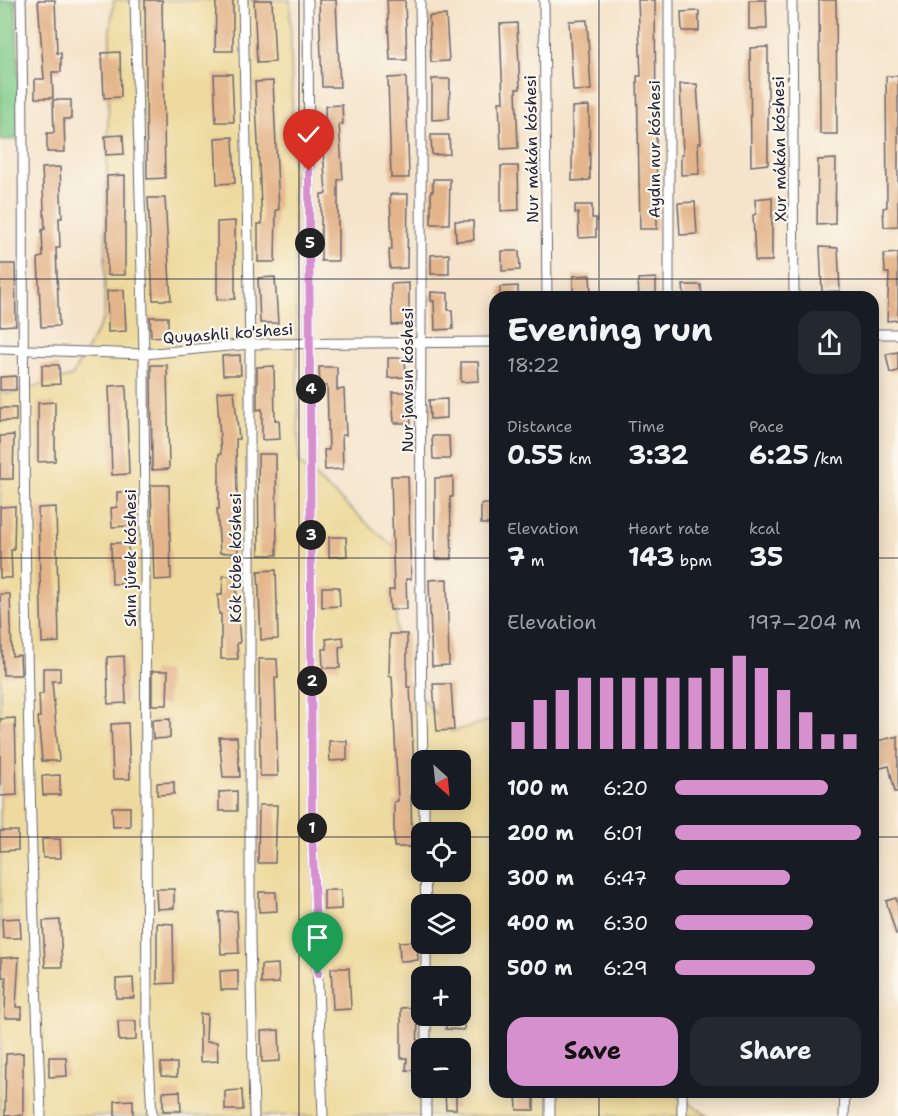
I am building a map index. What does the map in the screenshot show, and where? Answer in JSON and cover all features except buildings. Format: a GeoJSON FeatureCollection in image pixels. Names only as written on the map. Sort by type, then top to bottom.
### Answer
{"type":"FeatureCollection","features":[{"type":"Feature","properties":{"kind":"street"},"geometry":{"type":"LineString","coordinates":[[21,0],[25,150],[24,351],[34,940],[41,1116]]}},
{"type":"Feature","properties":{"kind":"street","name":"Shın júrek kóshesi"},"geometry":{"type":"LineString","coordinates":[[135,0],[144,354],[147,1010],[152,1116]]}},
{"type":"Feature","properties":{"kind":"street","name":"Kók tóbe kóshesi"},"geometry":{"type":"LineString","coordinates":[[243,0],[250,344],[250,937],[254,1116]]}},
{"type":"Feature","properties":{"kind":"street"},"geometry":{"type":"LineString","coordinates":[[308,0],[312,831],[323,1116]]}},
{"type":"Feature","properties":{"kind":"street","name":"Nur jawsın kóshesi"},"geometry":{"type":"LineString","coordinates":[[420,0],[422,342],[420,631],[423,750]]}},
{"type":"Feature","properties":{"kind":"street","name":"Nur mákán kóshesi"},"geometry":{"type":"LineString","coordinates":[[544,0],[547,291]]}},
{"type":"Feature","properties":{"kind":"street","name":"Aydın nur kóshesi"},"geometry":{"type":"LineString","coordinates":[[669,0],[669,291]]}},
{"type":"Feature","properties":{"kind":"street","name":"Xur mákán kóshesi"},"geometry":{"type":"LineString","coordinates":[[792,0],[794,291]]}},
{"type":"Feature","properties":{"kind":"street"},"geometry":{"type":"LineString","coordinates":[[879,334],[898,334]]}},
{"type":"Feature","properties":{"kind":"street","name":"Quyashli ko'shesi"},"geometry":{"type":"LineString","coordinates":[[0,348],[24,351],[144,354],[250,344],[489,342]]}},
{"type":"Feature","properties":{"kind":"street"},"geometry":{"type":"LineString","coordinates":[[426,1098],[426,1116]]}},
{"type":"Feature","properties":{"kind":"street"},"geometry":{"type":"LineString","coordinates":[[550,1098],[550,1116]]}},
{"type":"Feature","properties":{"kind":"street"},"geometry":{"type":"LineString","coordinates":[[682,1098],[682,1116]]}},
{"type":"Feature","properties":{"kind":"street"},"geometry":{"type":"LineString","coordinates":[[844,1116],[845,1098]]}},
{"type":"Feature","properties":{"kind":"green space"},"geometry":{"type":"Polygon","coordinates":[[[0,0],[16,0],[21,139],[0,140],[0,0]]]}},
{"type":"Feature","properties":{"kind":"sand"},"geometry":{"type":"Polygon","coordinates":[[[114,0],[290,0],[299,463],[395,548],[397,669],[451,732],[489,721],[489,1098],[681,1098],[708,1116],[0,1116],[0,391],[9,394],[72,376],[104,318],[110,30],[114,0]]]}},
{"type":"Feature","properties":{"kind":"route"},"geometry":{"type":"LineString","coordinates":[[309,171],[312,831],[318,974]]}}]}
